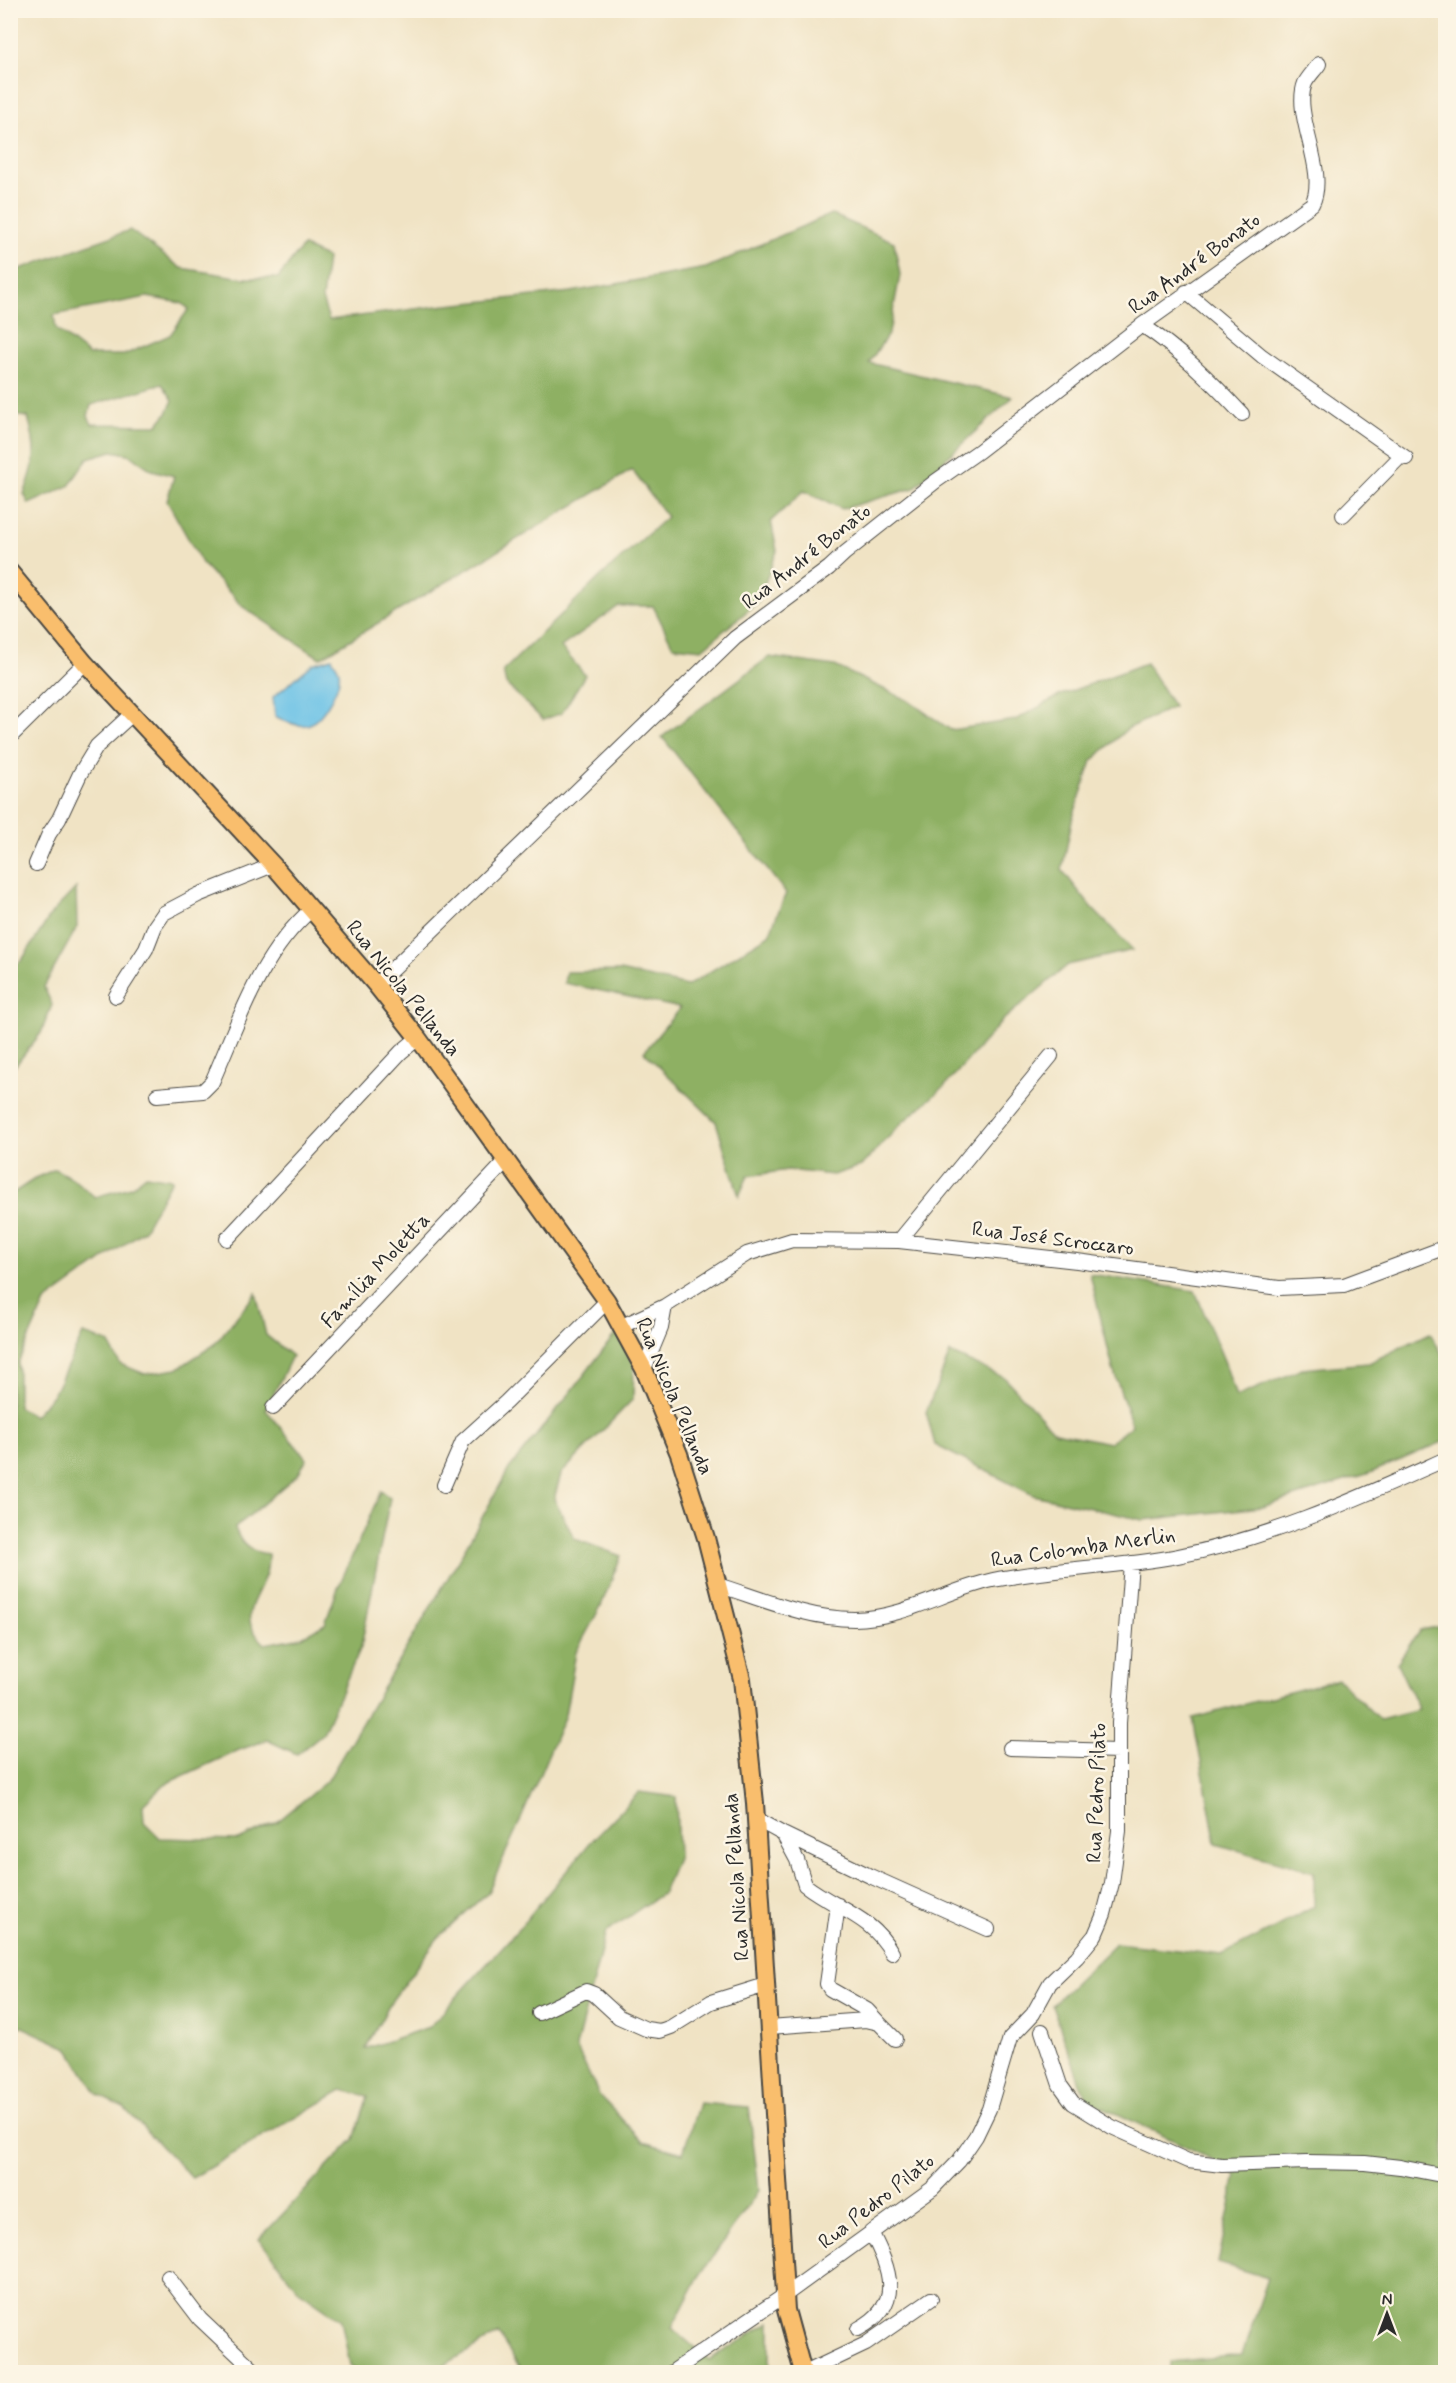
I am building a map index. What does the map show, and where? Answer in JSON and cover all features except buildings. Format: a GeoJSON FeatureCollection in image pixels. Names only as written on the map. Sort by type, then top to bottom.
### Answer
{"type":"FeatureCollection","features":[{"type":"Feature","properties":{"kind":"main road","name":"Rua Nicola Pellanda"},"geometry":{"type":"LineString","coordinates":[[10,572],[84,663],[273,865],[376,985],[418,1038],[607,1301],[644,1369],[679,1454],[706,1538],[742,1679],[756,1819],[786,2310],[805,2373]]}},
{"type":"Feature","properties":{"kind":"street","name":"Rua André Bonato"},"geometry":{"type":"LineString","coordinates":[[376,985],[735,638],[829,568],[844,553],[936,481],[979,451],[1142,325],[1312,204],[1318,188],[1302,100],[1306,83],[1319,64]]}},
{"type":"Feature","properties":{"kind":"street"},"geometry":{"type":"LineString","coordinates":[[1186,292],[1262,356],[1404,456],[1343,515]]}},
{"type":"Feature","properties":{"kind":"street"},"geometry":{"type":"LineString","coordinates":[[1142,325],[1164,340],[1203,374],[1242,414]]}},
{"type":"Feature","properties":{"kind":"street"},"geometry":{"type":"LineString","coordinates":[[10,737],[84,663]]}},
{"type":"Feature","properties":{"kind":"street"},"geometry":{"type":"LineString","coordinates":[[36,864],[80,774],[97,746],[132,714]]}},
{"type":"Feature","properties":{"kind":"street"},"geometry":{"type":"LineString","coordinates":[[116,996],[146,949],[155,926],[164,913],[198,895],[273,865]]}},
{"type":"Feature","properties":{"kind":"street"},"geometry":{"type":"LineString","coordinates":[[158,1095],[203,1091],[212,1082],[251,991],[274,949],[293,925],[311,910]]}},
{"type":"Feature","properties":{"kind":"street"},"geometry":{"type":"LineString","coordinates":[[227,1239],[401,1052],[418,1038]]}},
{"type":"Feature","properties":{"kind":"street"},"geometry":{"type":"LineString","coordinates":[[900,1241],[1051,1056]]}},
{"type":"Feature","properties":{"kind":"street","name":"Família Moletta"},"geometry":{"type":"LineString","coordinates":[[273,1408],[507,1160]]}},
{"type":"Feature","properties":{"kind":"street","name":"Rua José Scroccaro"},"geometry":{"type":"LineString","coordinates":[[622,1326],[665,1306],[747,1254],[792,1240],[900,1241],[1077,1261],[1279,1288],[1344,1285],[1446,1247]]}},
{"type":"Feature","properties":{"kind":"street"},"geometry":{"type":"LineString","coordinates":[[444,1485],[464,1442],[607,1301]]}},
{"type":"Feature","properties":{"kind":"street"},"geometry":{"type":"LineString","coordinates":[[644,1369],[661,1328],[665,1306]]}},
{"type":"Feature","properties":{"kind":"street","name":"Rua Colomba Merlin"},"geometry":{"type":"LineString","coordinates":[[718,1586],[804,1612],[854,1619],[884,1615],[968,1586],[997,1580],[1131,1563],[1206,1550],[1273,1531],[1338,1507],[1446,1459]]}},
{"type":"Feature","properties":{"kind":"street","name":"Rua Pedro Pilato"},"geometry":{"type":"LineString","coordinates":[[672,2373],[933,2188],[959,2161],[976,2136],[989,2109],[1010,2038],[1033,2014],[1050,1983],[1077,1957],[1095,1935],[1108,1902],[1119,1831],[1119,1724],[1131,1563]]}},
{"type":"Feature","properties":{"kind":"street"},"geometry":{"type":"LineString","coordinates":[[1010,1748],[1119,1751]]}},
{"type":"Feature","properties":{"kind":"street"},"geometry":{"type":"LineString","coordinates":[[756,1819],[870,1876],[988,1929]]}},
{"type":"Feature","properties":{"kind":"street"},"geometry":{"type":"LineString","coordinates":[[783,1834],[796,1860],[804,1886],[872,1926],[884,1938],[892,1953]]}},
{"type":"Feature","properties":{"kind":"street"},"geometry":{"type":"LineString","coordinates":[[838,1905],[827,1984],[831,1989],[867,2010],[895,2039]]}},
{"type":"Feature","properties":{"kind":"street"},"geometry":{"type":"LineString","coordinates":[[539,2013],[586,1991],[594,1994],[619,2017],[646,2029],[660,2031],[671,2027],[711,2002],[766,1985]]}},
{"type":"Feature","properties":{"kind":"street"},"geometry":{"type":"LineString","coordinates":[[769,2027],[866,2020],[879,2023]]}},
{"type":"Feature","properties":{"kind":"street"},"geometry":{"type":"LineString","coordinates":[[1042,2031],[1060,2085],[1073,2103],[1112,2127],[1188,2161],[1222,2165],[1365,2163],[1446,2176]]}},
{"type":"Feature","properties":{"kind":"street"},"geometry":{"type":"LineString","coordinates":[[858,2329],[871,2322],[882,2310],[891,2289],[887,2266],[872,2232]]}},
{"type":"Feature","properties":{"kind":"street"},"geometry":{"type":"LineString","coordinates":[[168,2277],[200,2319],[256,2373]]}},
{"type":"Feature","properties":{"kind":"street"},"geometry":{"type":"LineString","coordinates":[[805,2373],[866,2344],[931,2299]]}},
{"type":"Feature","properties":{"kind":"green space"},"geometry":{"type":"Polygon","coordinates":[[[831,214],[894,242],[900,275],[889,333],[869,363],[1013,397],[914,488],[842,509],[804,491],[771,521],[777,551],[758,602],[702,649],[673,646],[653,606],[619,606],[561,647],[585,675],[562,713],[543,720],[506,684],[503,671],[601,576],[667,517],[632,470],[320,658],[243,607],[202,563],[167,501],[174,476],[152,470],[128,454],[112,451],[88,458],[69,486],[29,504],[24,494],[33,465],[34,448],[28,417],[11,415],[11,272],[130,230],[181,268],[243,278],[278,278],[303,246],[327,258],[322,299],[329,320],[571,292],[706,268],[831,214]],[[147,297],[54,315],[56,329],[89,355],[124,355],[170,335],[189,309],[181,303],[147,297]],[[162,384],[91,405],[88,416],[92,424],[157,425],[167,413],[173,400],[162,384]]]}},
{"type":"Feature","properties":{"kind":"green space"},"geometry":{"type":"Polygon","coordinates":[[[769,657],[835,666],[907,700],[951,730],[1015,720],[1061,695],[1146,663],[1174,707],[1127,729],[1092,761],[1072,820],[1062,870],[1091,907],[1133,950],[1068,965],[1003,1020],[945,1086],[903,1122],[861,1166],[833,1175],[788,1170],[748,1176],[739,1196],[716,1122],[644,1052],[680,1008],[564,983],[566,972],[620,971],[687,986],[769,935],[786,893],[662,737],[769,657]]]}},
{"type":"Feature","properties":{"kind":"green space"},"geometry":{"type":"Polygon","coordinates":[[[76,888],[77,927],[44,987],[52,1005],[41,1033],[11,1071],[11,969],[22,960],[52,913],[76,888]]]}},
{"type":"Feature","properties":{"kind":"green space"},"geometry":{"type":"Polygon","coordinates":[[[55,1169],[73,1179],[95,1197],[131,1187],[146,1175],[172,1179],[144,1230],[45,1302],[18,1363],[18,1407],[34,1416],[54,1393],[83,1334],[108,1342],[120,1364],[145,1374],[177,1369],[214,1345],[256,1293],[266,1335],[292,1356],[266,1410],[307,1459],[298,1474],[235,1528],[247,1547],[268,1554],[266,1573],[253,1602],[249,1618],[251,1626],[265,1644],[302,1637],[325,1624],[338,1588],[381,1491],[390,1498],[361,1647],[323,1733],[297,1754],[267,1740],[239,1750],[165,1784],[143,1805],[144,1822],[160,1838],[239,1840],[277,1822],[328,1780],[458,1561],[509,1469],[617,1332],[634,1364],[633,1399],[561,1474],[554,1499],[575,1539],[621,1556],[601,1606],[576,1652],[565,1715],[488,1892],[437,1939],[393,1999],[365,2049],[429,2027],[516,1932],[589,1844],[639,1792],[676,1797],[678,1856],[663,1893],[606,1932],[576,2047],[599,2095],[643,2142],[683,2153],[699,2103],[749,2107],[759,2190],[698,2278],[672,2328],[709,2360],[770,2322],[770,2372],[523,2372],[498,2334],[432,2372],[358,2372],[350,2365],[341,2320],[299,2291],[259,2239],[354,2139],[368,2096],[342,2090],[192,2178],[124,2108],[98,2095],[68,2048],[16,2024],[11,2026],[10,1195],[55,1169]]]}},
{"type":"Feature","properties":{"kind":"green space"},"geometry":{"type":"Polygon","coordinates":[[[1090,1274],[1195,1291],[1225,1363],[1236,1397],[1302,1369],[1369,1363],[1430,1333],[1445,1359],[1445,1441],[1370,1473],[1262,1507],[1143,1520],[1033,1495],[935,1445],[926,1412],[950,1353],[1005,1378],[1055,1432],[1110,1443],[1132,1425],[1113,1369],[1090,1274]]]}},
{"type":"Feature","properties":{"kind":"green space"},"geometry":{"type":"Polygon","coordinates":[[[1445,1626],[1445,2372],[1170,2372],[1170,2362],[1242,2355],[1268,2278],[1218,2263],[1236,2175],[1202,2154],[1086,2099],[1052,2005],[1116,1943],[1222,1955],[1314,1907],[1314,1872],[1216,1844],[1193,1718],[1338,1679],[1380,1720],[1419,1710],[1397,1663],[1420,1630],[1445,1626]]]}},
{"type":"Feature","properties":{"kind":"water"},"geometry":{"type":"Polygon","coordinates":[[[332,658],[339,671],[339,677],[330,702],[319,717],[307,725],[299,725],[275,716],[273,697],[313,664],[332,658]]]}}]}
